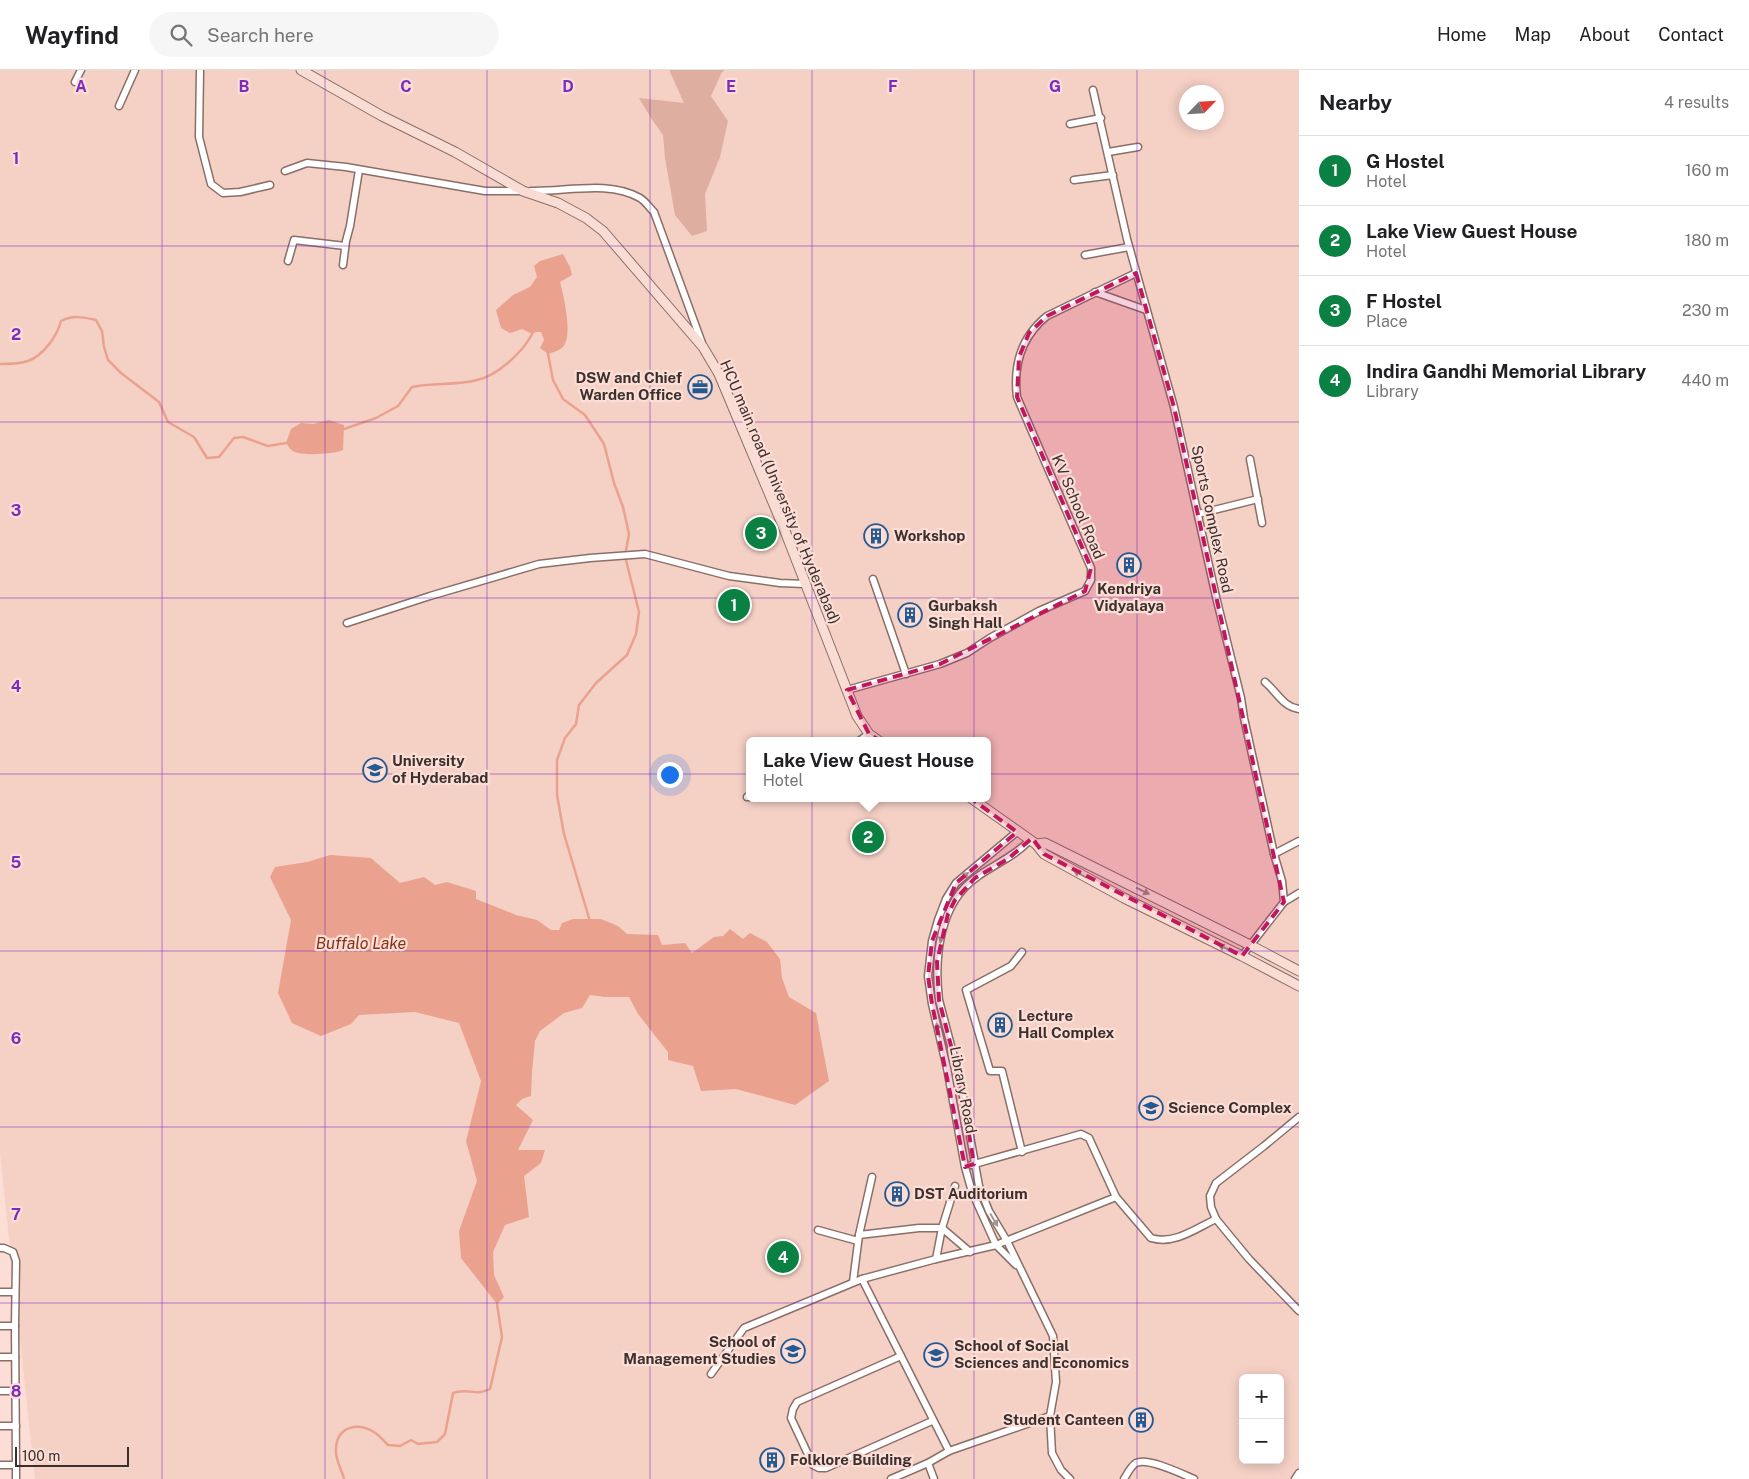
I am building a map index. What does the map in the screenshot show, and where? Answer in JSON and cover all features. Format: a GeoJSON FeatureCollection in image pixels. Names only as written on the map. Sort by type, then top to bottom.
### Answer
{"type":"FeatureCollection","features":[{"type":"Feature","properties":{"kind":"street"},"geometry":{"type":"LineString","coordinates":[[75,82],[81,70]]}},
{"type":"Feature","properties":{"kind":"street"},"geometry":{"type":"LineString","coordinates":[[119,106],[135,70]]}},
{"type":"Feature","properties":{"kind":"street"},"geometry":{"type":"LineString","coordinates":[[200,70],[199,137],[211,184],[223,194],[270,185]]}},
{"type":"Feature","properties":{"kind":"street","name":"HCU main road (University of Hyderabad)"},"geometry":{"type":"LineString","coordinates":[[301,70],[382,116],[455,152],[523,191],[558,203],[586,218],[603,232],[703,347],[722,383],[857,716],[869,734],[873,737]]}},
{"type":"Feature","properties":{"kind":"street","name":"Sports Complex Road"},"geometry":{"type":"LineString","coordinates":[[1093,90],[1101,118],[1129,247],[1174,407],[1241,698],[1274,854],[1282,881],[1284,902]]}},
{"type":"Feature","properties":{"kind":"street"},"geometry":{"type":"LineString","coordinates":[[1070,124],[1101,118]]}},
{"type":"Feature","properties":{"kind":"street"},"geometry":{"type":"LineString","coordinates":[[1108,152],[1138,147]]}},
{"type":"Feature","properties":{"kind":"street"},"geometry":{"type":"LineString","coordinates":[[285,171],[307,163],[485,191],[553,192],[590,187],[621,191],[640,198],[654,212],[703,347]]}},
{"type":"Feature","properties":{"kind":"street"},"geometry":{"type":"LineString","coordinates":[[343,265],[359,170]]}},
{"type":"Feature","properties":{"kind":"street"},"geometry":{"type":"LineString","coordinates":[[1074,180],[1113,175]]}},
{"type":"Feature","properties":{"kind":"street"},"geometry":{"type":"LineString","coordinates":[[288,261],[294,240],[345,246]]}},
{"type":"Feature","properties":{"kind":"street"},"geometry":{"type":"LineString","coordinates":[[1085,255],[1129,247]]}},
{"type":"Feature","properties":{"kind":"street","name":"KV School Road"},"geometry":{"type":"LineString","coordinates":[[847,690],[940,664],[967,653],[1032,615],[1085,590],[1091,580],[1091,568],[1019,402],[1016,389],[1019,356],[1022,344],[1029,333],[1046,316],[1136,273]]}},
{"type":"Feature","properties":{"kind":"street"},"geometry":{"type":"LineString","coordinates":[[1095,292],[1146,310]]}},
{"type":"Feature","properties":{"kind":"street"},"geometry":{"type":"LineString","coordinates":[[1250,459],[1262,523]]}},
{"type":"Feature","properties":{"kind":"street"},"geometry":{"type":"LineString","coordinates":[[1198,514],[1258,499]]}},
{"type":"Feature","properties":{"kind":"street"},"geometry":{"type":"LineString","coordinates":[[347,623],[539,564],[590,558],[645,554],[729,576],[780,583],[805,584]]}},
{"type":"Feature","properties":{"kind":"street"},"geometry":{"type":"LineString","coordinates":[[872,579],[906,674]]}},
{"type":"Feature","properties":{"kind":"street"},"geometry":{"type":"LineString","coordinates":[[1265,682],[1287,706],[1299,709]]}},
{"type":"Feature","properties":{"kind":"street"},"geometry":{"type":"LineString","coordinates":[[865,737],[869,734]]}},
{"type":"Feature","properties":{"kind":"street"},"geometry":{"type":"LineString","coordinates":[[977,802],[1033,842],[1044,854],[1166,919],[1299,986]]}},
{"type":"Feature","properties":{"kind":"street","name":"Library Road"},"geometry":{"type":"LineString","coordinates":[[996,1245],[972,1192],[965,1167],[948,1068],[932,1004],[928,976],[932,941],[946,899],[956,883],[1018,831]]}},
{"type":"Feature","properties":{"kind":"street"},"geometry":{"type":"LineString","coordinates":[[1070,1479],[1061,1470],[1052,1453],[1050,1416],[1056,1382],[1053,1336],[1007,1241],[988,1211],[974,1164],[960,1080],[939,1000],[937,981],[940,940],[948,914],[962,890],[975,878],[1033,842],[1045,842],[1250,944],[1299,971]]}},
{"type":"Feature","properties":{"kind":"street"},"geometry":{"type":"LineString","coordinates":[[1274,854],[1299,842]]}},
{"type":"Feature","properties":{"kind":"street"},"geometry":{"type":"LineString","coordinates":[[1242,956],[1284,902],[1299,893]]}},
{"type":"Feature","properties":{"kind":"street"},"geometry":{"type":"LineString","coordinates":[[1022,952],[1011,966],[966,990],[990,1071],[1002,1071],[1022,1152]]}},
{"type":"Feature","properties":{"kind":"street"},"geometry":{"type":"LineString","coordinates":[[1299,1117],[1216,1183],[1210,1196],[1211,1207],[1216,1219],[1249,1259],[1299,1311]]}},
{"type":"Feature","properties":{"kind":"street"},"geometry":{"type":"LineString","coordinates":[[965,1167],[1081,1134],[1090,1138],[1116,1197],[1143,1231],[1151,1238],[1174,1240],[1216,1219]]}},
{"type":"Feature","properties":{"kind":"street"},"geometry":{"type":"LineString","coordinates":[[853,1282],[859,1238],[872,1176]]}},
{"type":"Feature","properties":{"kind":"street"},"geometry":{"type":"LineString","coordinates":[[936,1259],[942,1228],[955,1186]]}},
{"type":"Feature","properties":{"kind":"street"},"geometry":{"type":"LineString","coordinates":[[711,1374],[744,1328],[853,1282],[996,1245],[1116,1197]]}},
{"type":"Feature","properties":{"kind":"street"},"geometry":{"type":"LineString","coordinates":[[818,1230],[859,1238],[918,1228],[942,1228],[970,1252]]}},
{"type":"Feature","properties":{"kind":"street"},"geometry":{"type":"LineString","coordinates":[[996,1245],[1020,1269]]}},
{"type":"Feature","properties":{"kind":"street"},"geometry":{"type":"LineString","coordinates":[[0,1248],[13,1252],[16,1261],[16,1479]]}},
{"type":"Feature","properties":{"kind":"street"},"geometry":{"type":"LineString","coordinates":[[862,1279],[932,1421],[949,1451]]}},
{"type":"Feature","properties":{"kind":"street"},"geometry":{"type":"LineString","coordinates":[[0,1292],[15,1292]]}},
{"type":"Feature","properties":{"kind":"street"},"geometry":{"type":"LineString","coordinates":[[0,1326],[15,1326]]}},
{"type":"Feature","properties":{"kind":"street"},"geometry":{"type":"LineString","coordinates":[[901,1356],[797,1402],[791,1418],[813,1466],[826,1468],[932,1421]]}},
{"type":"Feature","properties":{"kind":"street"},"geometry":{"type":"LineString","coordinates":[[0,1357],[15,1357]]}},
{"type":"Feature","properties":{"kind":"street"},"geometry":{"type":"LineString","coordinates":[[0,1391],[16,1391]]}},
{"type":"Feature","properties":{"kind":"street"},"geometry":{"type":"LineString","coordinates":[[891,1479],[928,1463],[949,1451],[1050,1416]]}},
{"type":"Feature","properties":{"kind":"street"},"geometry":{"type":"LineString","coordinates":[[0,1426],[16,1426]]}},
{"type":"Feature","properties":{"kind":"street"},"geometry":{"type":"LineString","coordinates":[[1124,1479],[1136,1463],[1145,1460],[1194,1479]]}},
{"type":"Feature","properties":{"kind":"street"},"geometry":{"type":"LineString","coordinates":[[928,1463],[934,1479]]}},
{"type":"Feature","properties":{"kind":"street"},"geometry":{"type":"LineString","coordinates":[[0,1465],[16,1465]]}},
{"type":"Feature","properties":{"kind":"street"},"geometry":{"type":"LineString","coordinates":[[1295,1479],[1299,1473]]}},
{"type":"Feature","properties":{"kind":"highlighted area"},"geometry":{"type":"Polygon","coordinates":[[[1136,273],[1174,407],[1284,902],[1242,956],[1044,854],[1032,838],[1008,859],[975,878],[955,900],[948,914],[937,962],[939,1000],[960,1080],[974,1164],[965,1167],[932,1004],[928,976],[932,941],[956,883],[1017,832],[954,786],[869,734],[847,690],[940,664],[1085,591],[1091,568],[1017,397],[1019,357],[1029,333],[1047,316],[1136,273]]]}},
{"type":"Feature","properties":{"kind":"shaded area","name":"University of Hyderabad"},"geometry":{"type":"Polygon","coordinates":[[[0,70],[1299,70],[1299,1479],[35,1479],[0,1154],[0,70]]]}},
{"type":"Feature","properties":{"kind":"shaded area"},"geometry":{"type":"Polygon","coordinates":[[[670,70],[725,70],[722,72],[711,96],[728,121],[720,157],[705,194],[707,231],[692,236],[675,215],[663,135],[639,98],[684,103],[670,70]]]}},
{"type":"Feature","properties":{"kind":"water"},"geometry":{"type":"Polygon","coordinates":[[[563,254],[572,275],[560,282],[568,325],[566,341],[563,347],[548,354],[540,348],[544,340],[541,332],[532,334],[522,329],[510,333],[501,328],[496,310],[513,295],[530,287],[537,277],[534,266],[540,261],[563,254]]]}},
{"type":"Feature","properties":{"kind":"water"},"geometry":{"type":"Polygon","coordinates":[[[329,420],[344,425],[343,450],[305,454],[293,451],[286,443],[291,429],[301,423],[313,424],[329,420]]]}},
{"type":"Feature","properties":{"kind":"water","name":"Buffalo Lake"},"geometry":{"type":"Polygon","coordinates":[[[330,855],[371,858],[400,883],[424,877],[435,885],[447,882],[476,891],[476,899],[516,915],[537,920],[551,930],[559,930],[562,923],[573,919],[601,919],[618,926],[627,934],[658,935],[662,945],[685,943],[692,953],[714,937],[723,936],[730,929],[743,939],[750,933],[767,942],[780,959],[782,978],[789,997],[816,1013],[829,1081],[795,1105],[736,1089],[701,1091],[693,1066],[668,1060],[668,1052],[638,1014],[629,997],[590,995],[582,1008],[564,1013],[540,1031],[535,1041],[531,1096],[522,1099],[516,1105],[533,1120],[518,1150],[545,1150],[541,1163],[524,1176],[529,1217],[505,1225],[493,1252],[494,1275],[504,1297],[497,1304],[461,1258],[459,1231],[477,1181],[466,1141],[481,1081],[459,1023],[415,1012],[359,1015],[351,1024],[321,1036],[292,1023],[278,993],[291,920],[270,877],[275,867],[307,862],[330,855]]]}},
{"type":"Feature","properties":{"kind":"waterway"},"geometry":{"type":"LineString","coordinates":[[0,364],[14,364],[34,358],[53,339],[61,321],[78,317],[96,320],[102,331],[108,360],[121,373],[159,402],[168,422],[194,437],[207,458],[219,457],[234,438],[243,437],[268,446],[286,443]]}},
{"type":"Feature","properties":{"kind":"waterway"},"geometry":{"type":"LineString","coordinates":[[344,429],[376,418],[398,406],[412,387],[469,382],[493,374],[516,355],[532,334]]}},
{"type":"Feature","properties":{"kind":"waterway"},"geometry":{"type":"LineString","coordinates":[[548,354],[553,380],[563,399],[585,415],[604,444],[629,534],[625,556],[639,612],[636,634],[627,655],[596,683],[579,705],[576,724],[565,738],[557,760],[557,795],[564,834],[589,918]]}},
{"type":"Feature","properties":{"kind":"waterway"},"geometry":{"type":"LineString","coordinates":[[344,1479],[336,1452],[339,1437],[343,1432],[353,1427],[367,1429],[376,1433],[388,1445],[400,1446],[411,1440],[418,1444],[437,1442],[445,1434],[453,1393],[459,1391],[480,1392],[490,1389],[502,1337],[497,1304]]}},
{"type":"Feature","properties":{"kind":"place","name":"DSW and Chief Warden Office"},"geometry":{"type":"Point","coordinates":[700,387]}},
{"type":"Feature","properties":{"kind":"place","name":"F Hostel"},"geometry":{"type":"Point","coordinates":[761,533]}},
{"type":"Feature","properties":{"kind":"place","name":"Workshop"},"geometry":{"type":"Point","coordinates":[876,536]}},
{"type":"Feature","properties":{"kind":"place","name":"Kendriya Vidyalaya"},"geometry":{"type":"Point","coordinates":[1129,565]}},
{"type":"Feature","properties":{"kind":"place","name":"G Hostel"},"geometry":{"type":"Point","coordinates":[734,605]}},
{"type":"Feature","properties":{"kind":"place","name":"Gurbaksh Singh Hall"},"geometry":{"type":"Point","coordinates":[910,615]}},
{"type":"Feature","properties":{"kind":"place","name":"University of Hyderabad"},"geometry":{"type":"Point","coordinates":[375,770]}},
{"type":"Feature","properties":{"kind":"place","name":"Lake View Guest House"},"geometry":{"type":"Point","coordinates":[868,837]}},
{"type":"Feature","properties":{"kind":"place","name":"Lecture Hall Complex"},"geometry":{"type":"Point","coordinates":[1000,1025]}},
{"type":"Feature","properties":{"kind":"place","name":"Science Complex"},"geometry":{"type":"Point","coordinates":[1151,1108]}},
{"type":"Feature","properties":{"kind":"place","name":"DST Auditorium"},"geometry":{"type":"Point","coordinates":[897,1194]}},
{"type":"Feature","properties":{"kind":"place","name":"Indira Gandhi Memorial Library"},"geometry":{"type":"Point","coordinates":[783,1257]}},
{"type":"Feature","properties":{"kind":"place","name":"School of Management Studies"},"geometry":{"type":"Point","coordinates":[793,1351]}},
{"type":"Feature","properties":{"kind":"place","name":"School of Social Sciences and Economics"},"geometry":{"type":"Point","coordinates":[936,1355]}},
{"type":"Feature","properties":{"kind":"place","name":"Student Canteen"},"geometry":{"type":"Point","coordinates":[1141,1420]}},
{"type":"Feature","properties":{"kind":"place","name":"Folklore Building"},"geometry":{"type":"Point","coordinates":[772,1460]}}]}
